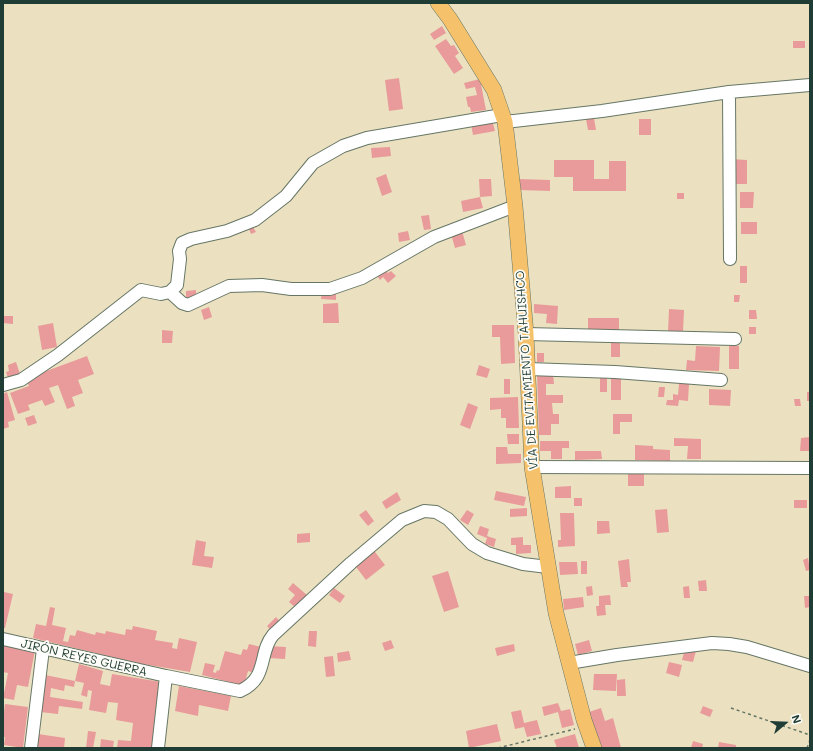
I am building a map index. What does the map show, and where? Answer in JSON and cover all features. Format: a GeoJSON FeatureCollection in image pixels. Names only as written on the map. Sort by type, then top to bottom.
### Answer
{"type":"FeatureCollection","features":[{"type":"Feature","properties":{"kind":"main road","name":"VÍA DE EVITAMIENTO TAHUISHCO"},"geometry":{"type":"LineString","coordinates":[[438,3],[494,90],[503,118],[515,206],[526,334],[532,467],[556,613],[594,748]]}},
{"type":"Feature","properties":{"kind":"street"},"geometry":{"type":"LineString","coordinates":[[3,385],[21,380],[52,359],[141,290],[161,294],[170,292],[177,285],[180,259],[179,251],[182,243],[191,239],[227,231],[255,220],[286,196],[313,163],[342,146],[367,138],[503,118],[602,111],[729,92],[810,85]]}},
{"type":"Feature","properties":{"kind":"street"},"geometry":{"type":"LineString","coordinates":[[729,92],[730,259]]}},
{"type":"Feature","properties":{"kind":"street"},"geometry":{"type":"LineString","coordinates":[[170,292],[182,303],[188,305],[229,286],[262,285],[291,290],[330,289],[362,278],[434,237],[515,206]]}},
{"type":"Feature","properties":{"kind":"street"},"geometry":{"type":"LineString","coordinates":[[526,334],[735,339]]}},
{"type":"Feature","properties":{"kind":"street"},"geometry":{"type":"LineString","coordinates":[[528,369],[615,372],[721,380]]}},
{"type":"Feature","properties":{"kind":"street"},"geometry":{"type":"LineString","coordinates":[[532,467],[810,468]]}},
{"type":"Feature","properties":{"kind":"street","name":"JIRÓN REYES GUERRA"},"geometry":{"type":"LineString","coordinates":[[3,639],[166,676],[240,691],[247,688],[259,674],[264,659],[266,644],[273,635],[351,563],[402,520],[424,511],[436,512],[448,518],[472,544],[487,553],[511,561],[548,567]]}},
{"type":"Feature","properties":{"kind":"street"},"geometry":{"type":"LineString","coordinates":[[570,663],[617,655],[712,643],[747,647],[810,666]]}},
{"type":"Feature","properties":{"kind":"street"},"geometry":{"type":"LineString","coordinates":[[31,748],[43,649]]}},
{"type":"Feature","properties":{"kind":"street"},"geometry":{"type":"LineString","coordinates":[[158,748],[166,676]]}},
{"type":"Feature","properties":{"kind":"path"},"geometry":{"type":"LineString","coordinates":[[730,708],[810,735]]}},
{"type":"Feature","properties":{"kind":"path"},"geometry":{"type":"LineString","coordinates":[[498,748],[587,726]]}},
{"type":"Feature","properties":{"kind":"path"},"geometry":{"type":"LineString","coordinates":[[807,748],[810,740]]}},
{"type":"Feature","properties":{"kind":"building"},"geometry":{"type":"Polygon","coordinates":[[[442,26],[446,33],[434,40],[430,34],[442,26]]]}},
{"type":"Feature","properties":{"kind":"building"},"geometry":{"type":"Polygon","coordinates":[[[446,39],[451,46],[454,45],[459,53],[455,56],[463,68],[454,74],[435,46],[446,39]]]}},
{"type":"Feature","properties":{"kind":"building"},"geometry":{"type":"Polygon","coordinates":[[[793,41],[805,41],[805,48],[793,48],[793,41]]]}},
{"type":"Feature","properties":{"kind":"building"},"geometry":{"type":"Polygon","coordinates":[[[399,78],[403,109],[389,111],[385,80],[399,78]]]}},
{"type":"Feature","properties":{"kind":"building"},"geometry":{"type":"Polygon","coordinates":[[[480,79],[486,110],[471,112],[470,107],[468,107],[466,97],[477,95],[475,87],[466,89],[464,83],[480,79]]]}},
{"type":"Feature","properties":{"kind":"building"},"geometry":{"type":"Polygon","coordinates":[[[594,118],[596,130],[588,130],[586,119],[594,118]]]}},
{"type":"Feature","properties":{"kind":"building"},"geometry":{"type":"Polygon","coordinates":[[[639,119],[651,119],[651,135],[639,135],[639,119]]]}},
{"type":"Feature","properties":{"kind":"building"},"geometry":{"type":"Polygon","coordinates":[[[492,120],[495,131],[473,135],[471,124],[492,120]]]}},
{"type":"Feature","properties":{"kind":"building"},"geometry":{"type":"Polygon","coordinates":[[[390,147],[391,156],[372,158],[371,148],[390,147]]]}},
{"type":"Feature","properties":{"kind":"building"},"geometry":{"type":"Polygon","coordinates":[[[730,159],[747,160],[747,184],[734,184],[730,159]]]}},
{"type":"Feature","properties":{"kind":"building"},"geometry":{"type":"Polygon","coordinates":[[[554,160],[594,160],[594,179],[609,179],[609,161],[626,161],[626,191],[573,191],[573,177],[554,177],[554,160]]]}},
{"type":"Feature","properties":{"kind":"building"},"geometry":{"type":"Polygon","coordinates":[[[386,174],[392,192],[382,196],[376,178],[386,174]]]}},
{"type":"Feature","properties":{"kind":"building"},"geometry":{"type":"Polygon","coordinates":[[[479,179],[491,179],[492,196],[480,197],[479,179]]]}},
{"type":"Feature","properties":{"kind":"building"},"geometry":{"type":"Polygon","coordinates":[[[518,179],[550,180],[550,191],[518,190],[518,179]]]}},
{"type":"Feature","properties":{"kind":"building"},"geometry":{"type":"Polygon","coordinates":[[[740,192],[754,192],[753,208],[740,208],[740,192]]]}},
{"type":"Feature","properties":{"kind":"building"},"geometry":{"type":"Polygon","coordinates":[[[677,193],[684,193],[684,199],[677,199],[677,193]]]}},
{"type":"Feature","properties":{"kind":"building"},"geometry":{"type":"Polygon","coordinates":[[[480,197],[483,208],[463,212],[461,201],[480,197]]]}},
{"type":"Feature","properties":{"kind":"building"},"geometry":{"type":"Polygon","coordinates":[[[429,215],[431,229],[424,230],[421,216],[429,215]]]}},
{"type":"Feature","properties":{"kind":"building"},"geometry":{"type":"Polygon","coordinates":[[[741,222],[757,222],[757,234],[741,234],[741,222]]]}},
{"type":"Feature","properties":{"kind":"building"},"geometry":{"type":"Polygon","coordinates":[[[253,227],[256,232],[251,234],[249,229],[253,227]]]}},
{"type":"Feature","properties":{"kind":"building"},"geometry":{"type":"Polygon","coordinates":[[[408,231],[410,240],[399,242],[398,233],[408,231]]]}},
{"type":"Feature","properties":{"kind":"building"},"geometry":{"type":"Polygon","coordinates":[[[462,231],[466,245],[455,248],[451,234],[462,231]]]}},
{"type":"Feature","properties":{"kind":"building"},"geometry":{"type":"Polygon","coordinates":[[[740,266],[747,266],[747,283],[740,283],[740,266]]]}},
{"type":"Feature","properties":{"kind":"building"},"geometry":{"type":"Polygon","coordinates":[[[383,268],[388,273],[391,271],[396,276],[388,283],[383,277],[380,280],[376,274],[383,268]]]}},
{"type":"Feature","properties":{"kind":"building"},"geometry":{"type":"Polygon","coordinates":[[[196,290],[196,300],[186,300],[186,291],[196,290]]]}},
{"type":"Feature","properties":{"kind":"building"},"geometry":{"type":"Polygon","coordinates":[[[322,291],[336,292],[336,300],[321,299],[322,291]]]}},
{"type":"Feature","properties":{"kind":"building"},"geometry":{"type":"Polygon","coordinates":[[[734,295],[740,295],[739,302],[734,302],[734,295]]]}},
{"type":"Feature","properties":{"kind":"building"},"geometry":{"type":"Polygon","coordinates":[[[338,303],[339,323],[323,323],[323,304],[338,303]]]}},
{"type":"Feature","properties":{"kind":"building"},"geometry":{"type":"Polygon","coordinates":[[[534,304],[558,306],[557,324],[546,323],[547,314],[534,313],[534,304]]]}},
{"type":"Feature","properties":{"kind":"building"},"geometry":{"type":"Polygon","coordinates":[[[209,307],[212,317],[204,320],[201,310],[209,307]]]}},
{"type":"Feature","properties":{"kind":"building"},"geometry":{"type":"Polygon","coordinates":[[[669,309],[684,310],[683,332],[668,332],[669,309]]]}},
{"type":"Feature","properties":{"kind":"building"},"geometry":{"type":"Polygon","coordinates":[[[749,310],[756,310],[757,319],[749,319],[749,310]]]}},
{"type":"Feature","properties":{"kind":"building"},"geometry":{"type":"Polygon","coordinates":[[[3,316],[13,316],[13,324],[3,323],[3,316]]]}},
{"type":"Feature","properties":{"kind":"building"},"geometry":{"type":"Polygon","coordinates":[[[588,318],[619,318],[619,331],[588,331],[588,318]]]}},
{"type":"Feature","properties":{"kind":"building"},"geometry":{"type":"Polygon","coordinates":[[[53,323],[57,347],[42,350],[38,326],[53,323]]]}},
{"type":"Feature","properties":{"kind":"building"},"geometry":{"type":"Polygon","coordinates":[[[492,325],[514,325],[515,363],[501,364],[500,337],[492,337],[492,325]]]}},
{"type":"Feature","properties":{"kind":"building"},"geometry":{"type":"Polygon","coordinates":[[[749,327],[756,327],[756,334],[749,334],[749,327]]]}},
{"type":"Feature","properties":{"kind":"building"},"geometry":{"type":"Polygon","coordinates":[[[162,330],[173,331],[172,343],[162,343],[162,330]]]}},
{"type":"Feature","properties":{"kind":"building"},"geometry":{"type":"Polygon","coordinates":[[[611,341],[620,341],[620,357],[611,357],[611,341]]]}},
{"type":"Feature","properties":{"kind":"building"},"geometry":{"type":"Polygon","coordinates":[[[696,346],[720,347],[719,371],[686,370],[687,360],[695,361],[696,346]]]}},
{"type":"Feature","properties":{"kind":"building"},"geometry":{"type":"Polygon","coordinates":[[[729,346],[739,346],[739,369],[729,369],[729,346]]]}},
{"type":"Feature","properties":{"kind":"building"},"geometry":{"type":"Polygon","coordinates":[[[537,353],[544,353],[544,362],[537,362],[537,353]]]}},
{"type":"Feature","properties":{"kind":"building"},"geometry":{"type":"Polygon","coordinates":[[[87,356],[94,374],[78,380],[83,393],[72,397],[75,406],[67,409],[58,385],[49,388],[55,402],[45,406],[42,400],[28,405],[30,410],[18,414],[10,393],[29,386],[27,382],[34,379],[33,376],[87,356]]]}},
{"type":"Feature","properties":{"kind":"building"},"geometry":{"type":"Polygon","coordinates":[[[16,362],[21,377],[9,381],[6,372],[9,371],[8,365],[16,362]]]}},
{"type":"Feature","properties":{"kind":"building"},"geometry":{"type":"Polygon","coordinates":[[[479,365],[490,369],[487,378],[476,375],[479,365]]]}},
{"type":"Feature","properties":{"kind":"building"},"geometry":{"type":"Polygon","coordinates":[[[537,374],[553,374],[554,384],[546,384],[546,395],[563,395],[563,403],[552,403],[553,414],[559,414],[559,424],[551,424],[551,435],[539,435],[537,374]]]}},
{"type":"Feature","properties":{"kind":"building"},"geometry":{"type":"Polygon","coordinates":[[[600,377],[607,377],[607,392],[600,392],[600,377]]]}},
{"type":"Feature","properties":{"kind":"building"},"geometry":{"type":"Polygon","coordinates":[[[611,377],[621,377],[621,400],[611,400],[611,377]]]}},
{"type":"Feature","properties":{"kind":"building"},"geometry":{"type":"Polygon","coordinates":[[[504,379],[510,379],[510,394],[504,394],[504,379]]]}},
{"type":"Feature","properties":{"kind":"building"},"geometry":{"type":"Polygon","coordinates":[[[679,384],[689,384],[688,401],[679,400],[678,406],[666,405],[667,400],[673,400],[673,394],[678,395],[679,384]]]}},
{"type":"Feature","properties":{"kind":"building"},"geometry":{"type":"Polygon","coordinates":[[[659,387],[665,387],[664,397],[658,397],[659,387]]]}},
{"type":"Feature","properties":{"kind":"building"},"geometry":{"type":"Polygon","coordinates":[[[709,389],[731,390],[730,406],[709,405],[709,389]]]}},
{"type":"Feature","properties":{"kind":"building"},"geometry":{"type":"Polygon","coordinates":[[[7,392],[15,420],[8,422],[9,427],[3,429],[3,394],[7,392]]]}},
{"type":"Feature","properties":{"kind":"building"},"geometry":{"type":"Polygon","coordinates":[[[807,392],[810,392],[810,401],[807,401],[807,392]]]}},
{"type":"Feature","properties":{"kind":"building"},"geometry":{"type":"Polygon","coordinates":[[[518,397],[519,428],[506,428],[506,418],[501,418],[501,409],[490,410],[490,398],[518,397]]]}},
{"type":"Feature","properties":{"kind":"building"},"geometry":{"type":"Polygon","coordinates":[[[794,399],[800,399],[801,406],[795,406],[794,399]]]}},
{"type":"Feature","properties":{"kind":"building"},"geometry":{"type":"Polygon","coordinates":[[[468,403],[478,407],[470,429],[460,425],[468,403]]]}},
{"type":"Feature","properties":{"kind":"building"},"geometry":{"type":"Polygon","coordinates":[[[613,414],[632,414],[632,422],[620,422],[620,434],[613,434],[613,414]]]}},
{"type":"Feature","properties":{"kind":"building"},"geometry":{"type":"Polygon","coordinates":[[[34,415],[37,423],[28,426],[25,418],[34,415]]]}},
{"type":"Feature","properties":{"kind":"building"},"geometry":{"type":"Polygon","coordinates":[[[507,434],[519,434],[519,444],[508,444],[507,434]]]}},
{"type":"Feature","properties":{"kind":"building"},"geometry":{"type":"Polygon","coordinates":[[[810,437],[809,451],[800,451],[801,438],[810,437]]]}},
{"type":"Feature","properties":{"kind":"building"},"geometry":{"type":"Polygon","coordinates":[[[674,438],[701,439],[701,459],[687,459],[688,446],[674,446],[674,438]]]}},
{"type":"Feature","properties":{"kind":"building"},"geometry":{"type":"Polygon","coordinates":[[[540,441],[569,441],[569,448],[562,448],[562,459],[551,459],[551,451],[540,451],[540,441]]]}},
{"type":"Feature","properties":{"kind":"building"},"geometry":{"type":"Polygon","coordinates":[[[635,445],[653,446],[653,449],[670,450],[670,461],[635,460],[635,445]]]}},
{"type":"Feature","properties":{"kind":"building"},"geometry":{"type":"Polygon","coordinates":[[[496,447],[507,447],[508,454],[521,454],[521,463],[496,464],[496,447]]]}},
{"type":"Feature","properties":{"kind":"building"},"geometry":{"type":"Polygon","coordinates":[[[575,451],[601,451],[602,459],[575,460],[575,451]]]}},
{"type":"Feature","properties":{"kind":"building"},"geometry":{"type":"Polygon","coordinates":[[[628,472],[644,472],[644,486],[628,486],[628,472]]]}},
{"type":"Feature","properties":{"kind":"building"},"geometry":{"type":"Polygon","coordinates":[[[571,486],[571,498],[555,498],[555,487],[571,486]]]}},
{"type":"Feature","properties":{"kind":"building"},"geometry":{"type":"Polygon","coordinates":[[[496,491],[526,497],[524,506],[494,500],[496,491]]]}},
{"type":"Feature","properties":{"kind":"building"},"geometry":{"type":"Polygon","coordinates":[[[397,492],[401,500],[386,509],[382,502],[397,492]]]}},
{"type":"Feature","properties":{"kind":"building"},"geometry":{"type":"Polygon","coordinates":[[[574,498],[582,498],[582,506],[574,506],[574,498]]]}},
{"type":"Feature","properties":{"kind":"building"},"geometry":{"type":"Polygon","coordinates":[[[794,500],[807,500],[807,508],[794,508],[794,500]]]}},
{"type":"Feature","properties":{"kind":"building"},"geometry":{"type":"Polygon","coordinates":[[[527,508],[527,516],[510,517],[510,509],[527,508]]]}},
{"type":"Feature","properties":{"kind":"building"},"geometry":{"type":"Polygon","coordinates":[[[667,509],[669,532],[657,533],[655,510],[667,509]]]}},
{"type":"Feature","properties":{"kind":"building"},"geometry":{"type":"Polygon","coordinates":[[[366,510],[374,521],[368,526],[359,515],[366,510]]]}},
{"type":"Feature","properties":{"kind":"building"},"geometry":{"type":"Polygon","coordinates":[[[467,510],[474,514],[468,525],[460,520],[467,510]]]}},
{"type":"Feature","properties":{"kind":"building"},"geometry":{"type":"Polygon","coordinates":[[[560,513],[574,513],[575,546],[558,547],[558,540],[561,540],[560,513]]]}},
{"type":"Feature","properties":{"kind":"building"},"geometry":{"type":"Polygon","coordinates":[[[597,521],[609,521],[610,533],[597,534],[597,521]]]}},
{"type":"Feature","properties":{"kind":"building"},"geometry":{"type":"Polygon","coordinates":[[[480,526],[489,529],[487,536],[496,539],[494,547],[485,544],[487,538],[477,534],[480,526]]]}},
{"type":"Feature","properties":{"kind":"building"},"geometry":{"type":"Polygon","coordinates":[[[310,533],[310,542],[297,543],[297,534],[310,533]]]}},
{"type":"Feature","properties":{"kind":"building"},"geometry":{"type":"Polygon","coordinates":[[[523,537],[523,545],[531,545],[531,553],[516,554],[516,545],[511,545],[511,538],[523,537]]]}},
{"type":"Feature","properties":{"kind":"building"},"geometry":{"type":"Polygon","coordinates":[[[196,540],[206,542],[204,556],[214,557],[212,568],[192,565],[196,540]]]}},
{"type":"Feature","properties":{"kind":"building"},"geometry":{"type":"Polygon","coordinates":[[[372,548],[385,565],[366,580],[353,563],[372,548]]]}},
{"type":"Feature","properties":{"kind":"building"},"geometry":{"type":"Polygon","coordinates":[[[808,558],[810,570],[806,571],[803,560],[808,558]]]}},
{"type":"Feature","properties":{"kind":"building"},"geometry":{"type":"Polygon","coordinates":[[[629,559],[631,582],[627,582],[628,587],[621,587],[618,561],[629,559]]]}},
{"type":"Feature","properties":{"kind":"building"},"geometry":{"type":"Polygon","coordinates":[[[581,561],[587,561],[587,574],[581,574],[581,561]]]}},
{"type":"Feature","properties":{"kind":"building"},"geometry":{"type":"Polygon","coordinates":[[[559,562],[577,562],[578,574],[560,575],[559,562]]]}},
{"type":"Feature","properties":{"kind":"building"},"geometry":{"type":"Polygon","coordinates":[[[448,571],[459,607],[444,612],[432,576],[448,571]]]}},
{"type":"Feature","properties":{"kind":"building"},"geometry":{"type":"Polygon","coordinates":[[[706,580],[707,591],[699,591],[698,581],[706,580]]]}},
{"type":"Feature","properties":{"kind":"building"},"geometry":{"type":"Polygon","coordinates":[[[293,583],[307,595],[296,608],[289,602],[295,595],[288,589],[293,583]]]}},
{"type":"Feature","properties":{"kind":"building"},"geometry":{"type":"Polygon","coordinates":[[[592,586],[593,595],[587,596],[586,587],[592,586]]]}},
{"type":"Feature","properties":{"kind":"building"},"geometry":{"type":"Polygon","coordinates":[[[689,586],[690,598],[684,598],[683,587],[689,586]]]}},
{"type":"Feature","properties":{"kind":"building"},"geometry":{"type":"Polygon","coordinates":[[[334,588],[345,596],[340,603],[329,595],[334,588]]]}},
{"type":"Feature","properties":{"kind":"building"},"geometry":{"type":"Polygon","coordinates":[[[4,592],[13,594],[5,628],[3,628],[3,598],[4,592]]]}},
{"type":"Feature","properties":{"kind":"building"},"geometry":{"type":"Polygon","coordinates":[[[610,595],[611,605],[605,605],[606,615],[597,616],[596,606],[599,606],[599,596],[610,595]]]}},
{"type":"Feature","properties":{"kind":"building"},"geometry":{"type":"Polygon","coordinates":[[[804,596],[810,596],[810,607],[805,608],[804,596]]]}},
{"type":"Feature","properties":{"kind":"building"},"geometry":{"type":"Polygon","coordinates":[[[583,597],[584,607],[564,610],[563,599],[583,597]]]}},
{"type":"Feature","properties":{"kind":"building"},"geometry":{"type":"Polygon","coordinates":[[[50,607],[55,608],[52,625],[66,628],[63,641],[68,642],[70,635],[75,636],[77,630],[95,635],[96,632],[105,634],[106,631],[125,635],[126,629],[132,630],[133,626],[157,631],[155,640],[173,643],[172,648],[177,649],[179,638],[197,642],[190,672],[137,663],[33,638],[36,624],[46,626],[50,607]]]}},
{"type":"Feature","properties":{"kind":"building"},"geometry":{"type":"Polygon","coordinates":[[[276,617],[282,624],[273,633],[267,626],[276,617]]]}},
{"type":"Feature","properties":{"kind":"building"},"geometry":{"type":"Polygon","coordinates":[[[309,631],[317,631],[316,647],[308,646],[309,631]]]}},
{"type":"Feature","properties":{"kind":"building"},"geometry":{"type":"Polygon","coordinates":[[[391,640],[394,648],[385,651],[382,643],[391,640]]]}},
{"type":"Feature","properties":{"kind":"building"},"geometry":{"type":"Polygon","coordinates":[[[589,640],[592,651],[578,655],[575,644],[589,640]]]}},
{"type":"Feature","properties":{"kind":"building"},"geometry":{"type":"Polygon","coordinates":[[[3,643],[35,650],[28,687],[17,685],[14,700],[3,698],[8,673],[3,672],[3,643]]]}},
{"type":"Feature","properties":{"kind":"building"},"geometry":{"type":"Polygon","coordinates":[[[249,644],[261,647],[258,674],[248,671],[244,686],[202,675],[205,663],[215,665],[213,672],[216,673],[217,670],[219,671],[225,651],[241,655],[243,649],[247,650],[249,644]]]}},
{"type":"Feature","properties":{"kind":"building"},"geometry":{"type":"Polygon","coordinates":[[[514,644],[515,651],[497,656],[495,648],[514,644]]]}},
{"type":"Feature","properties":{"kind":"building"},"geometry":{"type":"Polygon","coordinates":[[[268,646],[286,647],[285,659],[268,658],[268,646]]]}},
{"type":"Feature","properties":{"kind":"building"},"geometry":{"type":"Polygon","coordinates":[[[685,649],[696,651],[693,662],[682,660],[685,649]]]}},
{"type":"Feature","properties":{"kind":"building"},"geometry":{"type":"Polygon","coordinates":[[[349,651],[351,660],[338,662],[337,653],[349,651]]]}},
{"type":"Feature","properties":{"kind":"building"},"geometry":{"type":"Polygon","coordinates":[[[333,656],[335,676],[326,677],[324,657],[333,656]]]}},
{"type":"Feature","properties":{"kind":"building"},"geometry":{"type":"Polygon","coordinates":[[[669,662],[682,665],[679,677],[666,673],[669,662]]]}},
{"type":"Feature","properties":{"kind":"building"},"geometry":{"type":"Polygon","coordinates":[[[79,664],[103,671],[100,684],[110,686],[112,674],[161,682],[153,748],[117,748],[118,740],[131,741],[133,723],[116,720],[118,703],[108,702],[106,713],[89,710],[92,691],[88,690],[87,697],[81,695],[84,683],[75,681],[79,664]]]}},
{"type":"Feature","properties":{"kind":"building"},"geometry":{"type":"Polygon","coordinates":[[[594,674],[617,674],[616,691],[593,690],[594,674]]]}},
{"type":"Feature","properties":{"kind":"building"},"geometry":{"type":"Polygon","coordinates":[[[45,675],[75,681],[74,687],[65,685],[64,691],[51,688],[50,697],[83,702],[82,709],[59,706],[58,714],[40,712],[45,675]]]}},
{"type":"Feature","properties":{"kind":"building"},"geometry":{"type":"Polygon","coordinates":[[[625,679],[626,696],[617,696],[617,680],[625,679]]]}},
{"type":"Feature","properties":{"kind":"building"},"geometry":{"type":"Polygon","coordinates":[[[179,686],[231,696],[228,711],[199,705],[198,716],[175,711],[179,686]]]}},
{"type":"Feature","properties":{"kind":"building"},"geometry":{"type":"Polygon","coordinates":[[[558,703],[561,711],[570,709],[574,725],[562,728],[558,712],[544,716],[542,707],[558,703]]]}},
{"type":"Feature","properties":{"kind":"building"},"geometry":{"type":"Polygon","coordinates":[[[5,704],[28,707],[23,748],[4,745],[5,737],[3,737],[3,720],[5,704]]]}},
{"type":"Feature","properties":{"kind":"building"},"geometry":{"type":"Polygon","coordinates":[[[703,706],[713,710],[710,717],[700,713],[703,706]]]}},
{"type":"Feature","properties":{"kind":"building"},"geometry":{"type":"Polygon","coordinates":[[[601,708],[605,721],[613,718],[621,748],[599,748],[589,712],[601,708]]]}},
{"type":"Feature","properties":{"kind":"building"},"geometry":{"type":"Polygon","coordinates":[[[521,710],[524,723],[537,720],[541,734],[527,737],[524,727],[515,729],[511,712],[521,710]]]}},
{"type":"Feature","properties":{"kind":"building"},"geometry":{"type":"Polygon","coordinates":[[[497,724],[501,741],[469,748],[466,731],[497,724]]]}},
{"type":"Feature","properties":{"kind":"building"},"geometry":{"type":"Polygon","coordinates":[[[88,731],[96,732],[93,748],[86,748],[88,731]]]}},
{"type":"Feature","properties":{"kind":"building"},"geometry":{"type":"Polygon","coordinates":[[[38,734],[65,738],[64,748],[37,748],[38,734]]]}},
{"type":"Feature","properties":{"kind":"building"},"geometry":{"type":"Polygon","coordinates":[[[575,734],[579,748],[557,748],[554,740],[575,734]]]}},
{"type":"Feature","properties":{"kind":"building"},"geometry":{"type":"Polygon","coordinates":[[[101,739],[114,741],[113,748],[100,748],[101,739]]]}},
{"type":"Feature","properties":{"kind":"building"},"geometry":{"type":"Polygon","coordinates":[[[693,741],[703,744],[702,748],[691,748],[693,741]]]}},
{"type":"Feature","properties":{"kind":"building"},"geometry":{"type":"Polygon","coordinates":[[[719,742],[736,745],[736,748],[718,748],[719,742]]]}}]}
